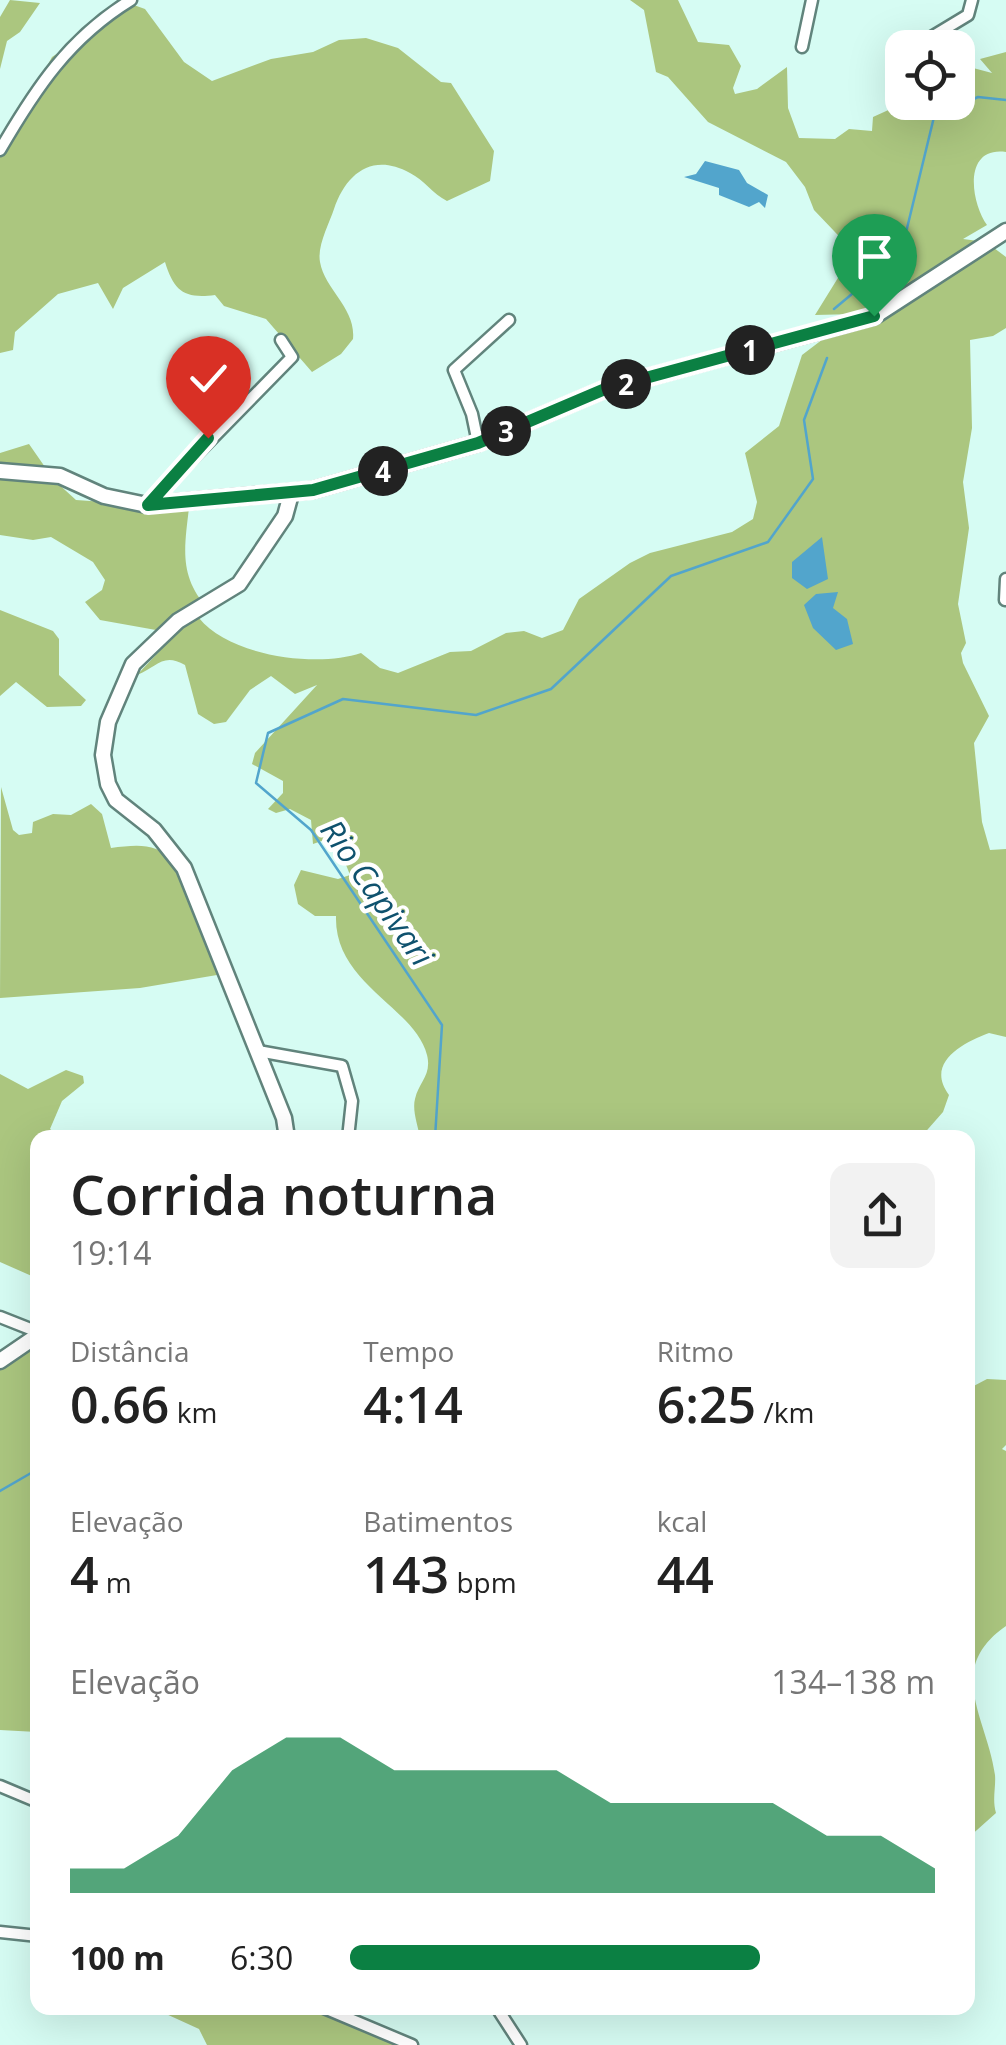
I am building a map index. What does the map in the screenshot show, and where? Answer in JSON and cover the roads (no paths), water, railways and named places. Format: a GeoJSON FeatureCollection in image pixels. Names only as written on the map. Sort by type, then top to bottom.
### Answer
{"type":"FeatureCollection","features":[{"type":"Feature","properties":{"kind":"street"},"geometry":{"type":"LineString","coordinates":[[0,150],[54,64],[79,37],[131,0]]}},
{"type":"Feature","properties":{"kind":"street"},"geometry":{"type":"LineString","coordinates":[[802,47],[812,0]]}},
{"type":"Feature","properties":{"kind":"street"},"geometry":{"type":"LineString","coordinates":[[943,30],[968,15],[972,0]]}},
{"type":"Feature","properties":{"kind":"street"},"geometry":{"type":"LineString","coordinates":[[0,470],[60,476],[104,496],[148,505],[262,491],[291,494],[478,443],[605,389],[874,316],[1006,231]]}},
{"type":"Feature","properties":{"kind":"street"},"geometry":{"type":"LineString","coordinates":[[478,443],[472,414],[454,370],[509,320]]}},
{"type":"Feature","properties":{"kind":"street"},"geometry":{"type":"LineString","coordinates":[[148,505],[292,357],[281,340]]}},
{"type":"Feature","properties":{"kind":"street"},"geometry":{"type":"LineString","coordinates":[[286,1130],[184,868],[154,830],[116,800],[108,784],[103,755],[112,709],[133,664],[178,621],[240,584],[285,516],[291,494]]}},
{"type":"Feature","properties":{"kind":"street"},"geometry":{"type":"LineString","coordinates":[[1005,600],[1006,580]]}},
{"type":"Feature","properties":{"kind":"street"},"geometry":{"type":"LineString","coordinates":[[258,1051],[342,1066],[352,1101],[349,1130]]}},
{"type":"Feature","properties":{"kind":"street"},"geometry":{"type":"LineString","coordinates":[[0,1317],[30,1330]]}},
{"type":"Feature","properties":{"kind":"street"},"geometry":{"type":"LineString","coordinates":[[0,1361],[30,1339]]}},
{"type":"Feature","properties":{"kind":"street"},"geometry":{"type":"LineString","coordinates":[[0,1786],[30,1799]]}},
{"type":"Feature","properties":{"kind":"street"},"geometry":{"type":"LineString","coordinates":[[0,1932],[30,1935]]}},
{"type":"Feature","properties":{"kind":"street"},"geometry":{"type":"LineString","coordinates":[[341,2015],[412,2045]]}},
{"type":"Feature","properties":{"kind":"street"},"geometry":{"type":"LineString","coordinates":[[502,2015],[521,2045]]}},
{"type":"Feature","properties":{"kind":"water"},"geometry":{"type":"Polygon","coordinates":[[[705,161],[739,170],[747,183],[768,195],[765,208],[759,202],[749,207],[719,195],[719,188],[684,177],[696,174],[705,161]]]}},
{"type":"Feature","properties":{"kind":"water"},"geometry":{"type":"Polygon","coordinates":[[[822,537],[828,579],[807,589],[792,578],[792,562],[822,537]]]}},
{"type":"Feature","properties":{"kind":"water"},"geometry":{"type":"Polygon","coordinates":[[[838,592],[833,608],[847,619],[853,644],[836,650],[813,628],[804,605],[816,594],[838,592]]]}},
{"type":"Feature","properties":{"kind":"waterway","name":"Rio Capivari"},"geometry":{"type":"LineString","coordinates":[[834,309],[901,253],[934,117],[978,97],[1006,100]]}},
{"type":"Feature","properties":{"kind":"waterway","name":"Rio Capivari"},"geometry":{"type":"LineString","coordinates":[[435,1130],[442,1025],[311,830],[256,783],[268,733],[343,699],[476,715],[551,689],[671,576],[768,542],[813,479],[804,420],[827,358]]}},
{"type":"Feature","properties":{"kind":"waterway","name":"Rio Capivari"},"geometry":{"type":"LineString","coordinates":[[0,1491],[30,1474]]}}]}
